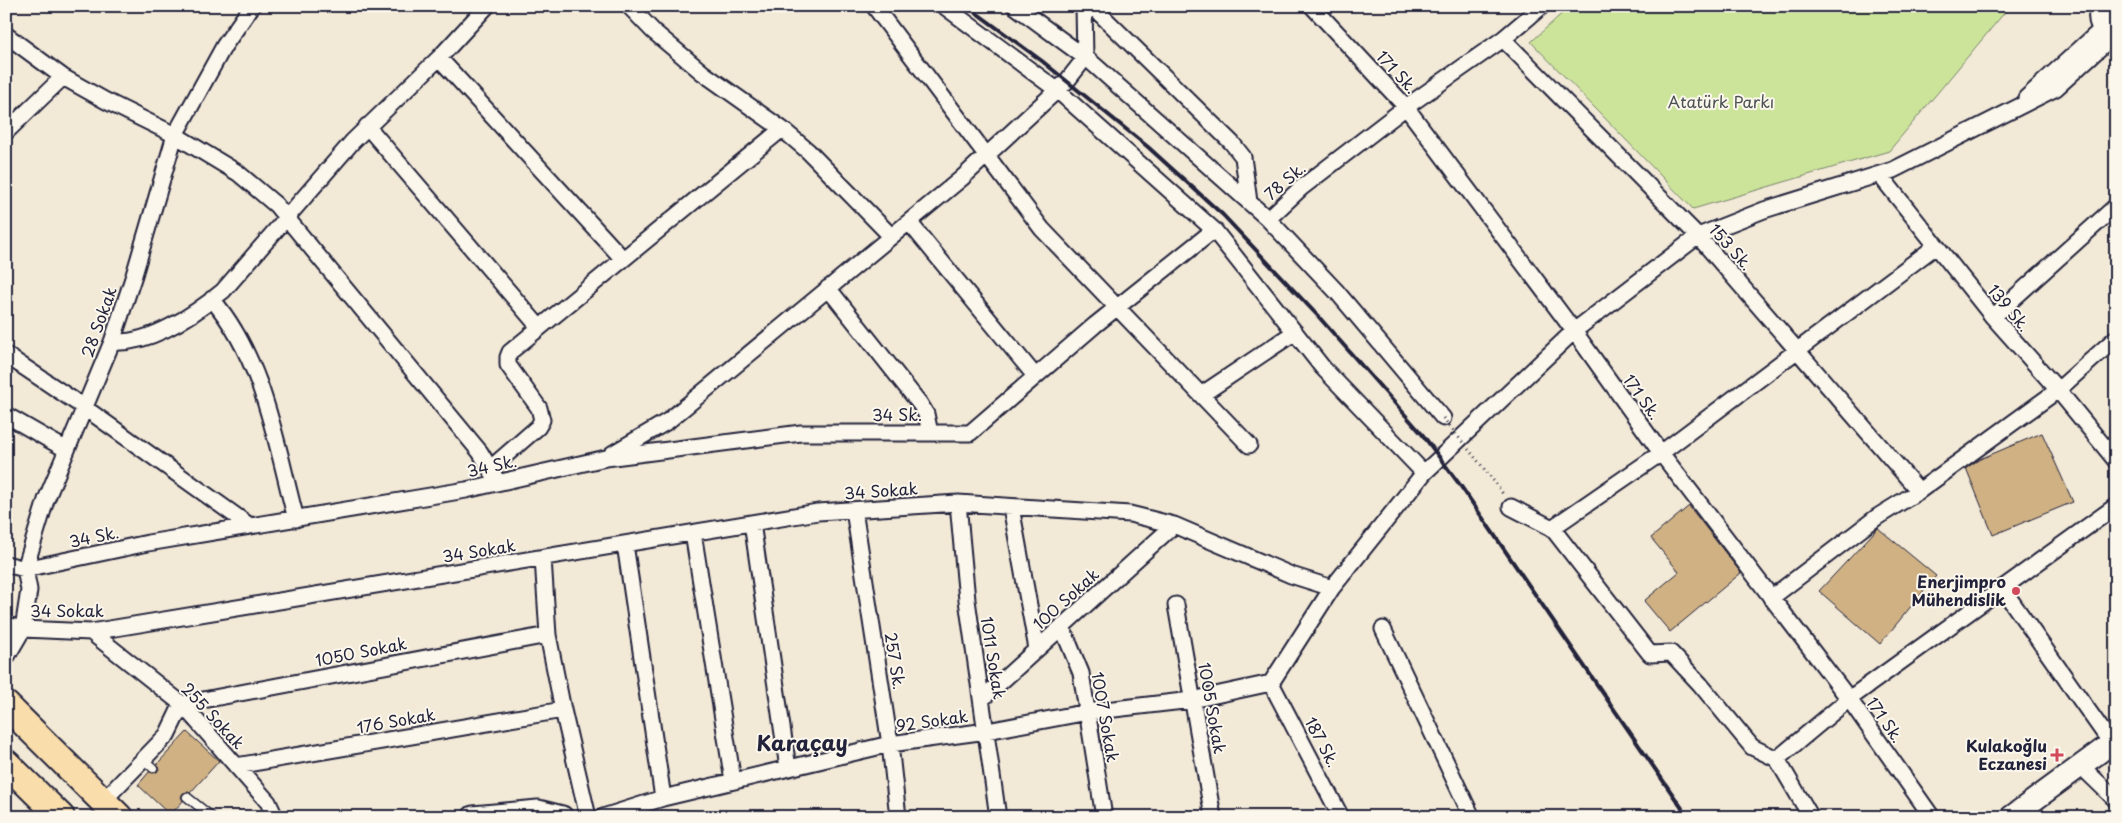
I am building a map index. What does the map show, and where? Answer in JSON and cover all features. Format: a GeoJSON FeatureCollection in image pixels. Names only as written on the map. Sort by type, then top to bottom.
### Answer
{"type":"FeatureCollection","features":[{"type":"Feature","properties":{"kind":"highway"},"geometry":{"type":"LineString","coordinates":[[6,704],[111,809]]}},
{"type":"Feature","properties":{"kind":"highway"},"geometry":{"type":"LineString","coordinates":[[6,763],[60,817]]}},
{"type":"Feature","properties":{"kind":"main road"},"geometry":{"type":"LineString","coordinates":[[2011,817],[2114,742]]}},
{"type":"Feature","properties":{"kind":"main road"},"geometry":{"type":"LineString","coordinates":[[481,816],[538,810],[562,817]]}},
{"type":"Feature","properties":{"kind":"street"},"geometry":{"type":"LineString","coordinates":[[112,342],[134,340],[178,323],[222,291],[367,126],[439,58],[487,6]]}},
{"type":"Feature","properties":{"kind":"street"},"geometry":{"type":"LineString","coordinates":[[630,6],[654,31],[703,73],[782,128],[834,177],[891,236]]}},
{"type":"Feature","properties":{"kind":"street"},"geometry":{"type":"LineString","coordinates":[[874,6],[1042,229],[1249,445]]}},
{"type":"Feature","properties":{"kind":"street"},"geometry":{"type":"LineString","coordinates":[[944,6],[1057,90],[1214,230],[1323,368],[1424,473]]}},
{"type":"Feature","properties":{"kind":"street","name":"78 Sk."},"geometry":{"type":"LineString","coordinates":[[1015,6],[1085,58],[1268,220],[1301,188],[1406,107],[1503,39],[1533,9]]}},
{"type":"Feature","properties":{"kind":"street"},"geometry":{"type":"LineString","coordinates":[[606,458],[668,421],[909,222],[987,155],[1067,81],[1085,58],[1084,6]]}},
{"type":"Feature","properties":{"kind":"street"},"geometry":{"type":"LineString","coordinates":[[1092,6],[1232,142],[1243,157],[1249,202]]}},
{"type":"Feature","properties":{"kind":"street","name":"171 Sk."},"geometry":{"type":"LineString","coordinates":[[1312,6],[1406,107],[1574,331],[1660,453],[1849,699],[1932,817]]}},
{"type":"Feature","properties":{"kind":"street","name":"28 Sokak"},"geometry":{"type":"LineString","coordinates":[[6,658],[22,629],[29,590],[26,569],[46,500],[112,342],[134,275],[175,135],[224,46],[250,7]]}},
{"type":"Feature","properties":{"kind":"street"},"geometry":{"type":"LineString","coordinates":[[1271,683],[1332,588],[1424,473],[1574,331],[1698,236],[1764,210],[1893,170],[2010,112],[2104,21]]}},
{"type":"Feature","properties":{"kind":"street"},"geometry":{"type":"LineString","coordinates":[[6,34],[63,77],[106,101],[175,135],[238,173],[269,199],[288,217],[491,468],[498,482]]}},
{"type":"Feature","properties":{"kind":"street","name":"153 Sk."},"geometry":{"type":"LineString","coordinates":[[1503,39],[1698,236],[1919,491]]}},
{"type":"Feature","properties":{"kind":"street"},"geometry":{"type":"LineString","coordinates":[[439,58],[623,259]]}},
{"type":"Feature","properties":{"kind":"street"},"geometry":{"type":"LineString","coordinates":[[6,132],[63,77]]}},
{"type":"Feature","properties":{"kind":"street"},"geometry":{"type":"LineString","coordinates":[[367,126],[540,327]]}},
{"type":"Feature","properties":{"kind":"street"},"geometry":{"type":"LineString","coordinates":[[491,468],[538,427],[542,420],[539,408],[507,361],[510,352],[782,128]]}},
{"type":"Feature","properties":{"kind":"street","name":"139 Sk."},"geometry":{"type":"LineString","coordinates":[[1880,175],[1993,317],[2058,390],[2116,461]]}},
{"type":"Feature","properties":{"kind":"street"},"geometry":{"type":"LineString","coordinates":[[1993,317],[2116,206]]}},
{"type":"Feature","properties":{"kind":"street"},"geometry":{"type":"LineString","coordinates":[[1268,220],[1337,292],[1443,418]]}},
{"type":"Feature","properties":{"kind":"street"},"geometry":{"type":"LineString","coordinates":[[909,222],[1035,376],[1117,307],[1214,230]]}},
{"type":"Feature","properties":{"kind":"street"},"geometry":{"type":"LineString","coordinates":[[1552,528],[1660,453],[1936,246]]}},
{"type":"Feature","properties":{"kind":"street"},"geometry":{"type":"LineString","coordinates":[[828,288],[920,404],[926,414],[930,433]]}},
{"type":"Feature","properties":{"kind":"street"},"geometry":{"type":"LineString","coordinates":[[212,299],[239,336],[262,388],[296,518]]}},
{"type":"Feature","properties":{"kind":"street"},"geometry":{"type":"LineString","coordinates":[[1202,395],[1295,332]]}},
{"type":"Feature","properties":{"kind":"street"},"geometry":{"type":"LineString","coordinates":[[1771,598],[1877,517],[1919,491],[2058,390],[2116,338]]}},
{"type":"Feature","properties":{"kind":"street"},"geometry":{"type":"LineString","coordinates":[[6,355],[85,408],[250,526]]}},
{"type":"Feature","properties":{"kind":"street","name":"34 Sk."},"geometry":{"type":"LineString","coordinates":[[26,569],[148,543],[466,490],[606,458],[802,433],[970,432],[1035,376]]}},
{"type":"Feature","properties":{"kind":"street"},"geometry":{"type":"LineString","coordinates":[[6,415],[67,450]]}},
{"type":"Feature","properties":{"kind":"street","name":"34 Sokak"},"geometry":{"type":"LineString","coordinates":[[6,625],[22,629],[91,632],[818,512],[958,503],[1130,514],[1174,524],[1291,575],[1332,588]]}},
{"type":"Feature","properties":{"kind":"street","name":"1011 Sokak"},"geometry":{"type":"LineString","coordinates":[[958,503],[967,600],[998,817]]}},
{"type":"Feature","properties":{"kind":"street"},"geometry":{"type":"LineString","coordinates":[[1010,506],[1037,649]]}},
{"type":"Feature","properties":{"kind":"street"},"geometry":{"type":"LineString","coordinates":[[1776,759],[1849,699],[2116,506]]}},
{"type":"Feature","properties":{"kind":"street"},"geometry":{"type":"LineString","coordinates":[[1512,507],[1552,528],[1650,654],[1671,653],[1700,684],[1752,748],[1776,759],[1811,817]]}},
{"type":"Feature","properties":{"kind":"street","name":"257 Sk."},"geometry":{"type":"LineString","coordinates":[[854,510],[890,744],[898,817]]}},
{"type":"Feature","properties":{"kind":"street"},"geometry":{"type":"LineString","coordinates":[[752,523],[788,768]]}},
{"type":"Feature","properties":{"kind":"street","name":"100 Sokak"},"geometry":{"type":"LineString","coordinates":[[982,699],[1174,524]]}},
{"type":"Feature","properties":{"kind":"street"},"geometry":{"type":"LineString","coordinates":[[693,533],[732,781]]}},
{"type":"Feature","properties":{"kind":"street"},"geometry":{"type":"LineString","coordinates":[[625,544],[663,798]]}},
{"type":"Feature","properties":{"kind":"street"},"geometry":{"type":"LineString","coordinates":[[543,558],[548,635],[588,817]]}},
{"type":"Feature","properties":{"kind":"street"},"geometry":{"type":"LineString","coordinates":[[6,564],[26,569]]}},
{"type":"Feature","properties":{"kind":"street"},"geometry":{"type":"LineString","coordinates":[[2002,588],[2114,742]]}},
{"type":"Feature","properties":{"kind":"street","name":"1005 Sokak"},"geometry":{"type":"LineString","coordinates":[[1176,606],[1213,817]]}},
{"type":"Feature","properties":{"kind":"street","name":"1007 Sokak"},"geometry":{"type":"LineString","coordinates":[[1062,627],[1081,673],[1104,817]]}},
{"type":"Feature","properties":{"kind":"street"},"geometry":{"type":"LineString","coordinates":[[1383,629],[1472,817]]}},
{"type":"Feature","properties":{"kind":"street","name":"255 Sokak"},"geometry":{"type":"LineString","coordinates":[[91,632],[182,704],[268,802],[275,817]]}},
{"type":"Feature","properties":{"kind":"street","name":"1050 Sokak"},"geometry":{"type":"LineString","coordinates":[[182,704],[548,635]]}},
{"type":"Feature","properties":{"kind":"street","name":"92 Sokak"},"geometry":{"type":"LineString","coordinates":[[603,817],[663,798],[890,744],[987,731],[1088,712],[1192,700],[1271,683]]}},
{"type":"Feature","properties":{"kind":"street","name":"187 Sk."},"geometry":{"type":"LineString","coordinates":[[1271,683],[1341,817]]}},
{"type":"Feature","properties":{"kind":"street"},"geometry":{"type":"LineString","coordinates":[[111,809],[148,764],[167,735],[182,704]]}},
{"type":"Feature","properties":{"kind":"street","name":"176 Sokak"},"geometry":{"type":"LineString","coordinates":[[236,766],[563,710]]}},
{"type":"Feature","properties":{"kind":"street"},"geometry":{"type":"LineString","coordinates":[[2081,766],[2116,800]]}},
{"type":"Feature","properties":{"kind":"lane"},"geometry":{"type":"LineString","coordinates":[[187,797],[212,817]]}},
{"type":"Feature","properties":{"kind":"path"},"geometry":{"type":"LineString","coordinates":[[1443,418],[1490,476],[1512,507]]}},
{"type":"Feature","properties":{"kind":"green space","name":"Atatürk Parkı"},"geometry":{"type":"Polygon","coordinates":[[[1570,6],[2010,6],[1889,151],[1693,209],[1531,42],[1570,6]]]}},
{"type":"Feature","properties":{"kind":"building"},"geometry":{"type":"Polygon","coordinates":[[[2042,433],[2073,502],[1993,535],[1966,468],[1980,459],[2042,433]]]}},
{"type":"Feature","properties":{"kind":"building"},"geometry":{"type":"Polygon","coordinates":[[[1689,506],[1741,573],[1670,632],[1644,601],[1679,572],[1651,538],[1689,506]]]}},
{"type":"Feature","properties":{"kind":"building"},"geometry":{"type":"Polygon","coordinates":[[[1878,528],[1936,576],[1880,644],[1819,591],[1878,528]]]}},
{"type":"Feature","properties":{"kind":"building"},"geometry":{"type":"Polygon","coordinates":[[[187,732],[219,761],[190,793],[183,793],[181,797],[183,801],[170,815],[138,785],[149,772],[157,772],[159,769],[157,764],[187,732]]]}},
{"type":"Feature","properties":{"kind":"railway"},"geometry":{"type":"LineString","coordinates":[[967,6],[1042,61],[1148,147],[1223,215],[1318,316],[1422,434],[1460,485],[1688,817]]}},
{"type":"Feature","properties":{"kind":"place","name":"Enerjimpro Mühendislik"},"geometry":{"type":"Point","coordinates":[2016,591]}},
{"type":"Feature","properties":{"kind":"place","name":"Kulakoğlu Eczanesi"},"geometry":{"type":"Point","coordinates":[2057,755]}},
{"type":"Feature","properties":{"kind":"district","name":"Karaçay"},"geometry":{"type":"Point","coordinates":[802,744]}}]}
